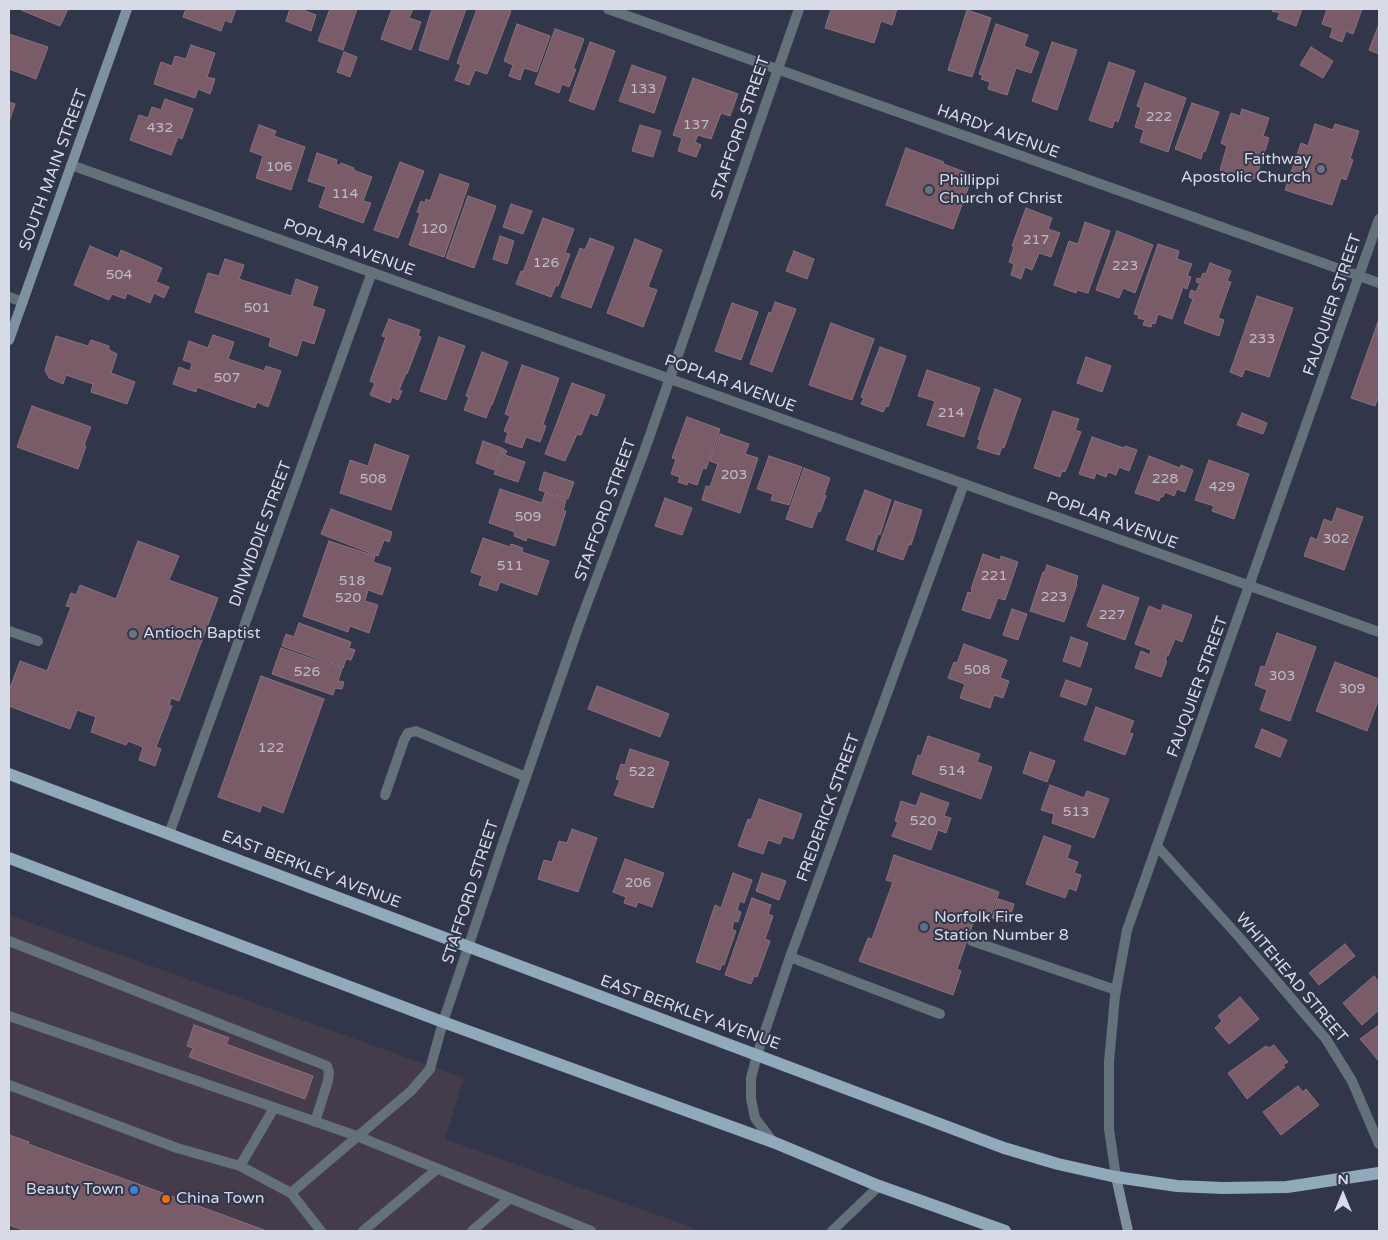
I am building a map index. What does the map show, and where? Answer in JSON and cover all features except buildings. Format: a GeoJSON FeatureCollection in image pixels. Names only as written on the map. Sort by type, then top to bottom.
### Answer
{"type":"FeatureCollection","features":[{"type":"Feature","properties":{"kind":"main road","name":"EAST BERKLEY AVENUE"},"geometry":{"type":"LineString","coordinates":[[9,774],[1004,1148],[1058,1164],[1116,1177],[1177,1186],[1223,1188],[1287,1186],[1379,1173]]}},
{"type":"Feature","properties":{"kind":"main road"},"geometry":{"type":"LineString","coordinates":[[9,858],[444,1022],[773,1142],[879,1186],[1005,1231]]}},
{"type":"Feature","properties":{"kind":"street","name":"SOUTH MAIN STREET"},"geometry":{"type":"LineString","coordinates":[[9,340],[127,9]]}},
{"type":"Feature","properties":{"kind":"street","name":"HARDY AVENUE"},"geometry":{"type":"LineString","coordinates":[[608,9],[1379,283]]}},
{"type":"Feature","properties":{"kind":"street","name":"STAFFORD STREET"},"geometry":{"type":"LineString","coordinates":[[290,1193],[410,1091],[430,1069],[526,777],[579,625],[644,452],[799,9]]}},
{"type":"Feature","properties":{"kind":"street","name":"POPLAR AVENUE"},"geometry":{"type":"LineString","coordinates":[[71,165],[1379,632]]}},
{"type":"Feature","properties":{"kind":"street","name":"FAUQUIER STREET"},"geometry":{"type":"LineString","coordinates":[[1116,1177],[1109,1129],[1109,1062],[1116,990],[1127,930],[1379,218]]}},
{"type":"Feature","properties":{"kind":"street","name":"DINWIDDIE STREET"},"geometry":{"type":"LineString","coordinates":[[169,834],[372,272]]}},
{"type":"Feature","properties":{"kind":"street"},"geometry":{"type":"LineString","coordinates":[[9,297],[23,302]]}},
{"type":"Feature","properties":{"kind":"street","name":"FREDERICK STREET"},"geometry":{"type":"LineString","coordinates":[[773,1142],[755,1118],[751,1099],[751,1078],[757,1055],[790,957],[964,484]]}},
{"type":"Feature","properties":{"kind":"street"},"geometry":{"type":"LineString","coordinates":[[9,631],[38,641]]}},
{"type":"Feature","properties":{"kind":"street"},"geometry":{"type":"LineString","coordinates":[[385,796],[408,732],[416,731],[526,777]]}},
{"type":"Feature","properties":{"kind":"street","name":"WHITEHEAD STREET"},"geometry":{"type":"LineString","coordinates":[[1157,846],[1240,938],[1326,1039],[1352,1081],[1379,1144]]}},
{"type":"Feature","properties":{"kind":"street"},"geometry":{"type":"LineString","coordinates":[[9,941],[327,1066],[329,1072],[328,1081],[315,1122]]}},
{"type":"Feature","properties":{"kind":"street"},"geometry":{"type":"LineString","coordinates":[[972,941],[1116,990]]}},
{"type":"Feature","properties":{"kind":"street"},"geometry":{"type":"LineString","coordinates":[[790,957],[940,1014]]}},
{"type":"Feature","properties":{"kind":"street"},"geometry":{"type":"LineString","coordinates":[[9,1016],[357,1136],[591,1231]]}},
{"type":"Feature","properties":{"kind":"street"},"geometry":{"type":"LineString","coordinates":[[9,1085],[176,1148],[240,1166],[290,1193],[321,1231]]}},
{"type":"Feature","properties":{"kind":"street"},"geometry":{"type":"LineString","coordinates":[[240,1166],[274,1108]]}},
{"type":"Feature","properties":{"kind":"street"},"geometry":{"type":"LineString","coordinates":[[363,1231],[437,1169]]}},
{"type":"Feature","properties":{"kind":"street"},"geometry":{"type":"LineString","coordinates":[[1116,1177],[1128,1231]]}},
{"type":"Feature","properties":{"kind":"street"},"geometry":{"type":"LineString","coordinates":[[832,1231],[879,1186]]}},
{"type":"Feature","properties":{"kind":"street"},"geometry":{"type":"LineString","coordinates":[[472,1231],[510,1198]]}},
{"type":"Feature","properties":{"kind":"shaded area"},"geometry":{"type":"Polygon","coordinates":[[[9,915],[464,1078],[445,1139],[702,1231],[9,1231],[9,915]]]}},
{"type":"Feature","properties":{"kind":"place","name":"Faithway Apostolic Church"},"geometry":{"type":"Point","coordinates":[1321,169]}},
{"type":"Feature","properties":{"kind":"place","name":"Phillippi Church of Christ"},"geometry":{"type":"Point","coordinates":[929,190]}},
{"type":"Feature","properties":{"kind":"place","name":"Antioch Baptist"},"geometry":{"type":"Point","coordinates":[133,634]}},
{"type":"Feature","properties":{"kind":"place","name":"Norfolk Fire Station Number 8"},"geometry":{"type":"Point","coordinates":[924,927]}},
{"type":"Feature","properties":{"kind":"place","name":"Beauty Town"},"geometry":{"type":"Point","coordinates":[134,1190]}},
{"type":"Feature","properties":{"kind":"place","name":"China Town"},"geometry":{"type":"Point","coordinates":[166,1199]}}]}
